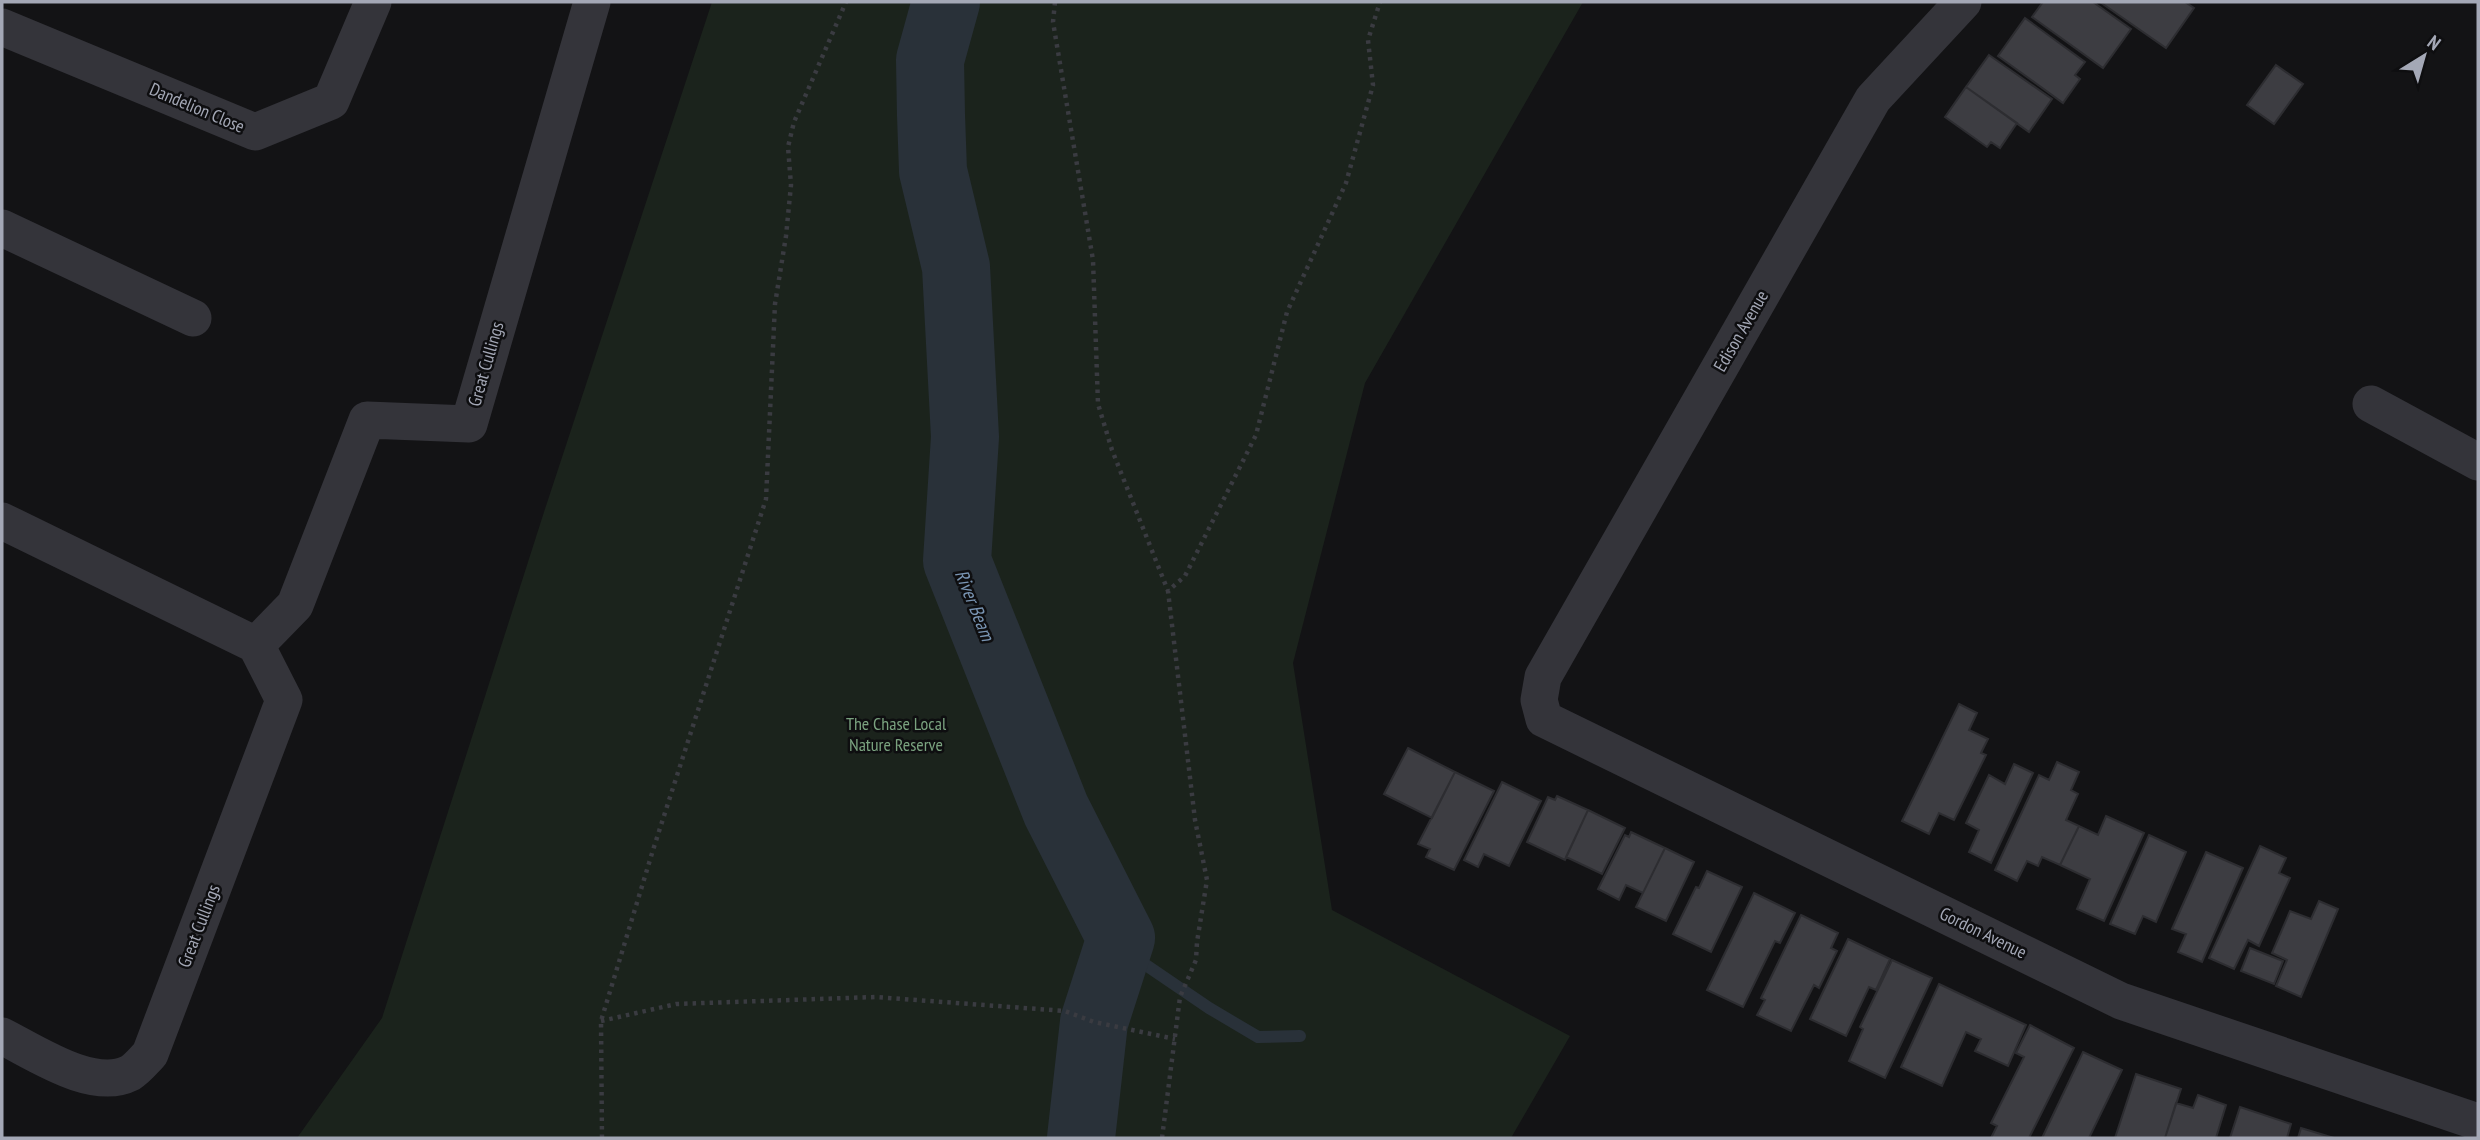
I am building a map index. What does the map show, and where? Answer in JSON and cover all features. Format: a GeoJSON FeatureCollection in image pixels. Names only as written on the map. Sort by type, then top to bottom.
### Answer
{"type":"FeatureCollection","features":[{"type":"Feature","properties":{"kind":"street","name":"Dandelion Close"},"geometry":{"type":"LineString","coordinates":[[2,27],[255,132],[331,101],[373,2]]}},
{"type":"Feature","properties":{"kind":"street","name":"Great Cullings"},"geometry":{"type":"LineString","coordinates":[[2,1037],[79,1074],[98,1079],[119,1077],[133,1072],[150,1054],[284,700],[257,645],[295,605],[367,420],[469,424],[592,2]]}},
{"type":"Feature","properties":{"kind":"street","name":"Edison Avenue"},"geometry":{"type":"LineString","coordinates":[[1543,677],[1873,99],[1963,2]]}},
{"type":"Feature","properties":{"kind":"street"},"geometry":{"type":"LineString","coordinates":[[2,228],[193,318]]}},
{"type":"Feature","properties":{"kind":"street"},"geometry":{"type":"LineString","coordinates":[[2371,404],[2478,462]]}},
{"type":"Feature","properties":{"kind":"street"},"geometry":{"type":"LineString","coordinates":[[2,521],[257,645]]}},
{"type":"Feature","properties":{"kind":"street","name":"Gordon Avenue"},"geometry":{"type":"LineString","coordinates":[[1543,677],[1539,701],[1544,719],[2121,1001],[2478,1122]]}},
{"type":"Feature","properties":{"kind":"path"},"geometry":{"type":"LineString","coordinates":[[602,1138],[601,1021],[649,862],[766,499],[775,304],[791,185],[788,147],[794,122],[846,2]]}},
{"type":"Feature","properties":{"kind":"path"},"geometry":{"type":"LineString","coordinates":[[1055,2],[1053,22],[1093,260],[1098,404],[1112,450],[1168,591],[1195,820],[1207,880],[1196,960],[1180,997],[1162,1138]]}},
{"type":"Feature","properties":{"kind":"path"},"geometry":{"type":"LineString","coordinates":[[1168,591],[1185,576],[1256,435],[1287,312],[1346,183],[1373,85],[1368,40],[1380,2]]}},
{"type":"Feature","properties":{"kind":"path"},"geometry":{"type":"LineString","coordinates":[[601,1021],[676,1004],[875,997],[1065,1011],[1094,1022],[1175,1039]]}},
{"type":"Feature","properties":{"kind":"green space","name":"The Chase Local Nature Reserve"},"geometry":{"type":"Polygon","coordinates":[[[712,2],[1583,2],[1365,383],[1293,663],[1332,910],[1570,1036],[1511,1138],[297,1138],[382,1018],[544,512],[712,2]]]}},
{"type":"Feature","properties":{"kind":"building"},"geometry":{"type":"Polygon","coordinates":[[[2043,2],[2093,2],[2131,29],[2103,68],[2032,17],[2043,2]]]}},
{"type":"Feature","properties":{"kind":"building"},"geometry":{"type":"Polygon","coordinates":[[[2100,2],[2185,2],[2194,8],[2166,48],[2100,2]]]}},
{"type":"Feature","properties":{"kind":"building"},"geometry":{"type":"Polygon","coordinates":[[[2025,18],[2085,62],[2075,75],[2080,79],[2063,103],[1998,56],[2025,18]]]}},
{"type":"Feature","properties":{"kind":"building"},"geometry":{"type":"Polygon","coordinates":[[[1989,55],[2052,99],[2029,132],[1966,87],[1989,55]]]}},
{"type":"Feature","properties":{"kind":"building"},"geometry":{"type":"Polygon","coordinates":[[[2276,65],[2303,84],[2274,124],[2247,105],[2276,65]]]}},
{"type":"Feature","properties":{"kind":"building"},"geometry":{"type":"Polygon","coordinates":[[[1966,87],[2017,123],[2000,148],[1991,142],[1987,147],[1945,117],[1966,87]]]}},
{"type":"Feature","properties":{"kind":"building"},"geometry":{"type":"Polygon","coordinates":[[[1959,704],[1977,713],[1969,730],[1988,739],[1981,753],[1986,755],[1954,820],[1939,813],[1929,834],[1902,821],[1959,704]]]}},
{"type":"Feature","properties":{"kind":"building"},"geometry":{"type":"Polygon","coordinates":[[[1408,748],[1455,772],[1432,818],[1384,794],[1408,748]]]}},
{"type":"Feature","properties":{"kind":"building"},"geometry":{"type":"Polygon","coordinates":[[[2057,762],[2079,772],[2071,790],[2078,794],[2066,820],[2079,826],[2060,865],[2042,857],[2038,866],[2027,861],[2017,881],[1995,870],[2039,775],[2049,780],[2057,762]]]}},
{"type":"Feature","properties":{"kind":"building"},"geometry":{"type":"Polygon","coordinates":[[[2014,764],[2033,773],[1991,863],[1969,852],[1979,830],[1966,823],[1989,775],[2005,784],[2014,764]]]}},
{"type":"Feature","properties":{"kind":"building"},"geometry":{"type":"Polygon","coordinates":[[[1455,772],[1494,791],[1454,870],[1426,857],[1430,849],[1418,844],[1455,772]]]}},
{"type":"Feature","properties":{"kind":"building"},"geometry":{"type":"Polygon","coordinates":[[[1502,782],[1541,801],[1509,866],[1484,854],[1478,867],[1464,860],[1502,782]]]}},
{"type":"Feature","properties":{"kind":"building"},"geometry":{"type":"Polygon","coordinates":[[[1557,796],[1588,810],[1565,860],[1527,842],[1548,797],[1555,800],[1557,796]]]}},
{"type":"Feature","properties":{"kind":"building"},"geometry":{"type":"Polygon","coordinates":[[[1588,810],[1625,828],[1602,874],[1566,857],[1588,810]]]}},
{"type":"Feature","properties":{"kind":"building"},"geometry":{"type":"Polygon","coordinates":[[[2106,816],[2144,833],[2104,921],[2077,909],[2090,879],[2060,865],[2079,826],[2098,835],[2106,816]]]}},
{"type":"Feature","properties":{"kind":"building"},"geometry":{"type":"Polygon","coordinates":[[[1631,832],[1665,848],[1643,893],[1626,885],[1619,900],[1598,889],[1625,835],[1629,837],[1631,832]]]}},
{"type":"Feature","properties":{"kind":"building"},"geometry":{"type":"Polygon","coordinates":[[[2149,835],[2186,852],[2156,922],[2143,916],[2135,934],[2110,924],[2149,835]]]}},
{"type":"Feature","properties":{"kind":"building"},"geometry":{"type":"Polygon","coordinates":[[[2260,846],[2286,858],[2279,873],[2290,878],[2259,946],[2248,940],[2234,969],[2209,958],[2260,846]]]}},
{"type":"Feature","properties":{"kind":"building"},"geometry":{"type":"Polygon","coordinates":[[[1665,848],[1694,862],[1666,921],[1636,907],[1665,848]]]}},
{"type":"Feature","properties":{"kind":"building"},"geometry":{"type":"Polygon","coordinates":[[[2206,852],[2243,868],[2202,962],[2178,952],[2186,934],[2172,929],[2206,852]]]}},
{"type":"Feature","properties":{"kind":"building"},"geometry":{"type":"Polygon","coordinates":[[[1707,871],[1742,887],[1711,952],[1673,934],[1707,871]]]}},
{"type":"Feature","properties":{"kind":"building"},"geometry":{"type":"Polygon","coordinates":[[[1754,893],[1795,913],[1780,943],[1775,941],[1743,1007],[1707,990],[1754,893]]]}},
{"type":"Feature","properties":{"kind":"building"},"geometry":{"type":"Polygon","coordinates":[[[2319,901],[2338,909],[2301,997],[2276,986],[2287,960],[2272,953],[2290,911],[2311,919],[2319,901]]]}},
{"type":"Feature","properties":{"kind":"building"},"geometry":{"type":"Polygon","coordinates":[[[1801,915],[1838,933],[1831,948],[1837,951],[1819,988],[1814,985],[1791,1031],[1757,1015],[1765,1000],[1761,998],[1801,915]]]}},
{"type":"Feature","properties":{"kind":"building"},"geometry":{"type":"Polygon","coordinates":[[[1848,939],[1890,959],[1876,990],[1869,987],[1846,1036],[1810,1019],[1848,939]]]}},
{"type":"Feature","properties":{"kind":"building"},"geometry":{"type":"Polygon","coordinates":[[[2250,948],[2283,961],[2274,984],[2241,971],[2250,948]]]}},
{"type":"Feature","properties":{"kind":"building"},"geometry":{"type":"Polygon","coordinates":[[[1892,960],[1932,978],[1885,1078],[1849,1061],[1863,1029],[1860,1027],[1892,960]]]}},
{"type":"Feature","properties":{"kind":"building"},"geometry":{"type":"Polygon","coordinates":[[[1939,984],[2026,1025],[2008,1066],[1975,1051],[1981,1039],[1966,1032],[1942,1086],[1901,1067],[1939,984]]]}},
{"type":"Feature","properties":{"kind":"building"},"geometry":{"type":"Polygon","coordinates":[[[2030,1025],[2074,1048],[2029,1138],[1991,1138],[1997,1126],[1991,1123],[2024,1057],[2016,1053],[2030,1025]]]}},
{"type":"Feature","properties":{"kind":"building"},"geometry":{"type":"Polygon","coordinates":[[[2083,1052],[2122,1070],[2089,1138],[2042,1138],[2083,1052]]]}},
{"type":"Feature","properties":{"kind":"building"},"geometry":{"type":"Polygon","coordinates":[[[2136,1074],[2181,1089],[2165,1138],[2115,1138],[2136,1074]]]}},
{"type":"Feature","properties":{"kind":"building"},"geometry":{"type":"Polygon","coordinates":[[[2198,1095],[2226,1105],[2216,1138],[2165,1138],[2176,1103],[2193,1108],[2198,1095]]]}},
{"type":"Feature","properties":{"kind":"building"},"geometry":{"type":"Polygon","coordinates":[[[2240,1107],[2291,1124],[2287,1138],[2230,1138],[2240,1107]]]}},
{"type":"Feature","properties":{"kind":"building"},"geometry":{"type":"Polygon","coordinates":[[[2301,1128],[2334,1138],[2298,1138],[2301,1128]]]}},
{"type":"Feature","properties":{"kind":"waterway","name":"River Beam"},"geometry":{"type":"LineString","coordinates":[[946,2],[930,60],[931,115],[933,171],[956,267],[965,437],[957,561],[1056,810],[1121,938],[1094,1022],[1081,1138]]}},
{"type":"Feature","properties":{"kind":"waterway"},"geometry":{"type":"LineString","coordinates":[[1118,946],[1209,1008],[1258,1037],[1300,1036]]}}]}
